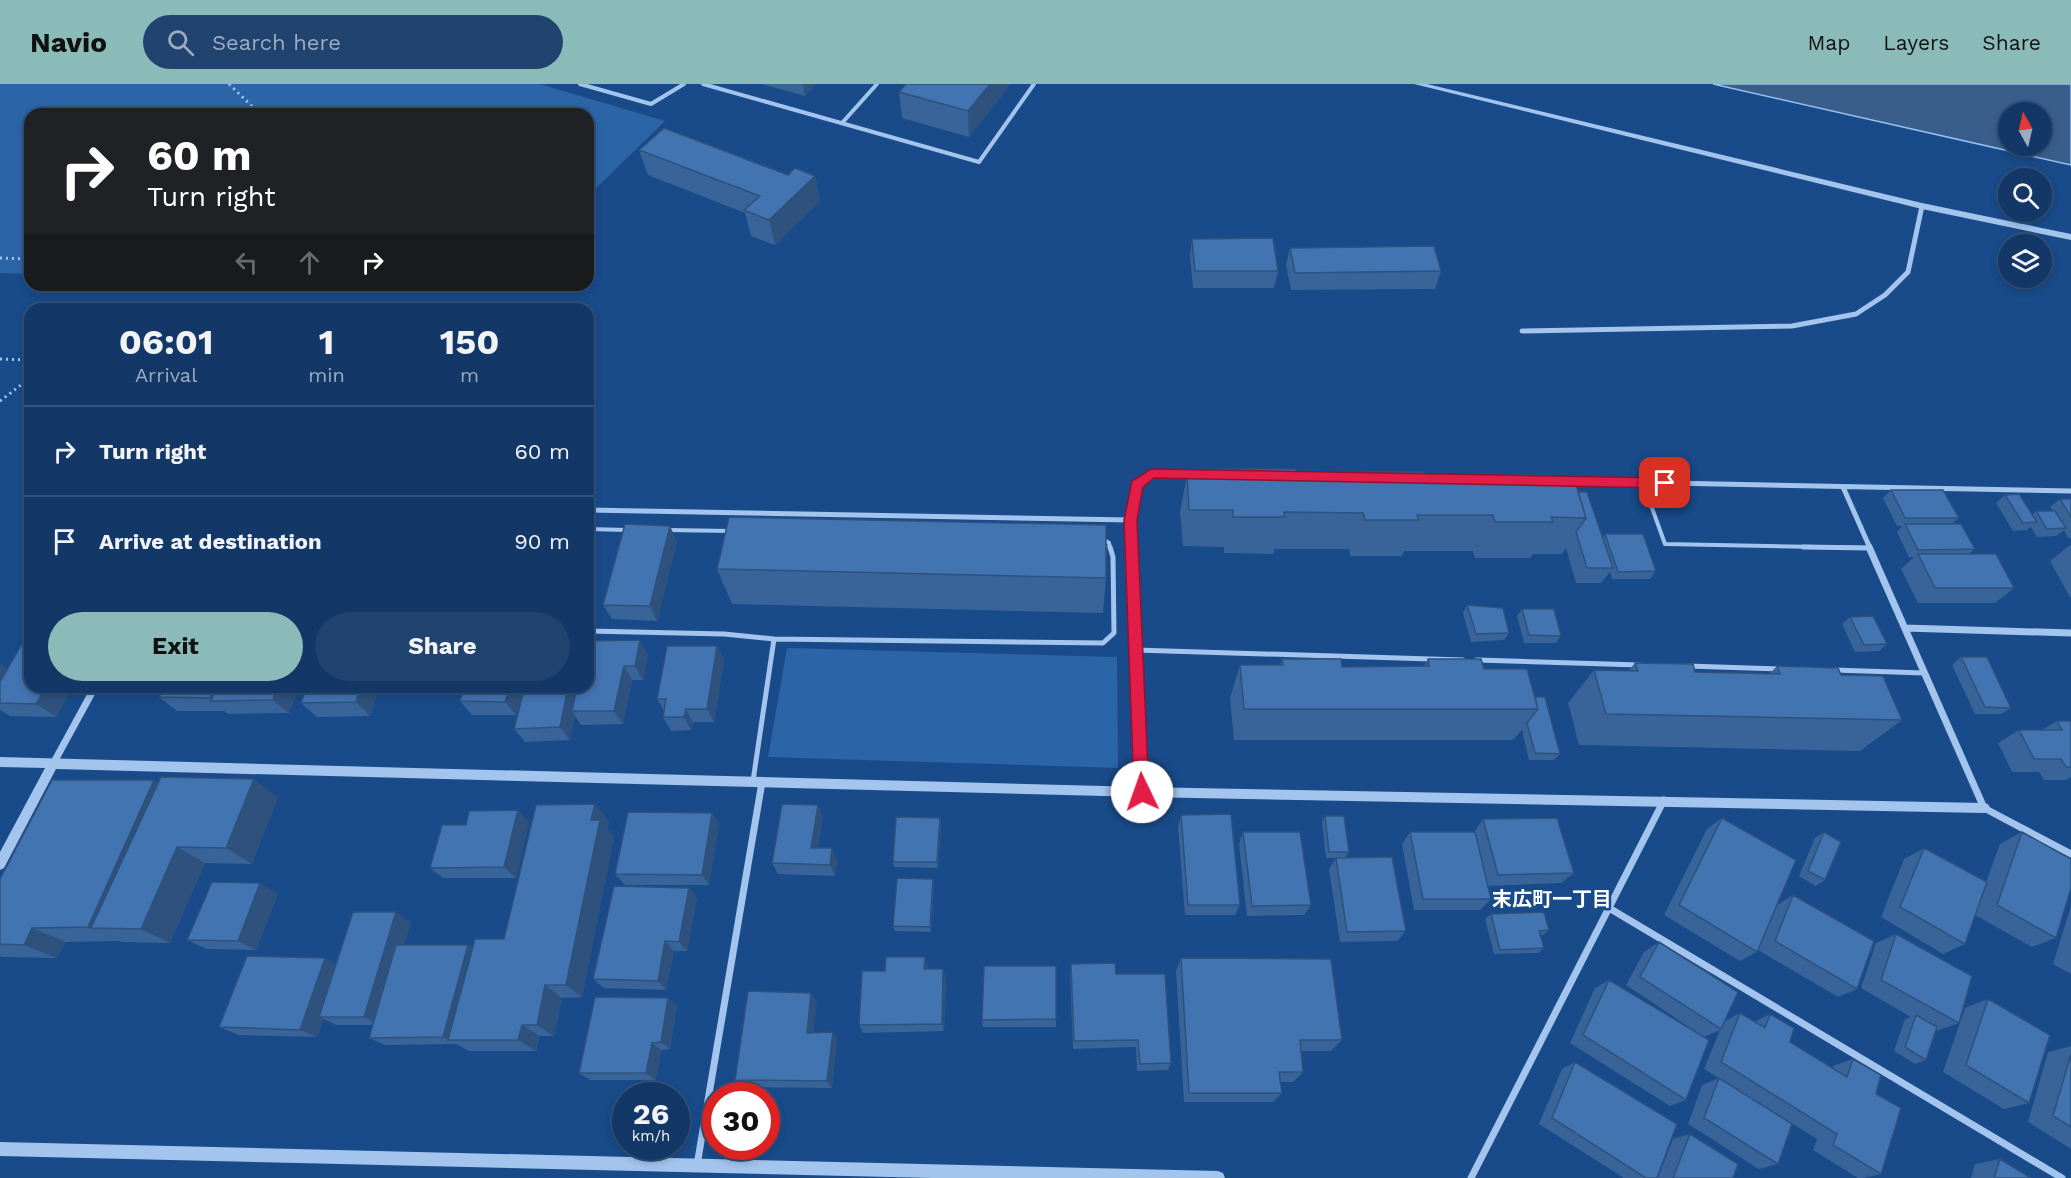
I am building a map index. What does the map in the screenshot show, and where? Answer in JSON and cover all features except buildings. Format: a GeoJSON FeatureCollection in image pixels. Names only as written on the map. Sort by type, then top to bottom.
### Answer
{"type":"FeatureCollection","features":[{"type":"Feature","properties":{"kind":"street"},"geometry":{"type":"LineString","coordinates":[[1418,84],[1922,206],[2071,237]]}},
{"type":"Feature","properties":{"kind":"street"},"geometry":{"type":"LineString","coordinates":[[1522,331],[1792,326],[1856,314],[1885,295],[1908,272],[1922,206]]}},
{"type":"Feature","properties":{"kind":"street"},"geometry":{"type":"LineString","coordinates":[[1142,792],[1130,520],[1137,484],[1151,473],[1222,475]]}},
{"type":"Feature","properties":{"kind":"street"},"geometry":{"type":"LineString","coordinates":[[1280,476],[1350,477]]}},
{"type":"Feature","properties":{"kind":"street"},"geometry":{"type":"LineString","coordinates":[[1409,478],[1479,480]]}},
{"type":"Feature","properties":{"kind":"street"},"geometry":{"type":"LineString","coordinates":[[1561,481],[2071,491]]}},
{"type":"Feature","properties":{"kind":"street"},"geometry":{"type":"LineString","coordinates":[[1843,487],[1984,808]]}},
{"type":"Feature","properties":{"kind":"street"},"geometry":{"type":"LineString","coordinates":[[594,510],[1130,520]]}},
{"type":"Feature","properties":{"kind":"street"},"geometry":{"type":"LineString","coordinates":[[1905,628],[2071,633]]}},
{"type":"Feature","properties":{"kind":"street"},"geometry":{"type":"LineString","coordinates":[[0,864],[92,693]]}},
{"type":"Feature","properties":{"kind":"street"},"geometry":{"type":"LineString","coordinates":[[0,762],[1142,792],[1665,800],[1984,808],[2071,854]]}},
{"type":"Feature","properties":{"kind":"street"},"geometry":{"type":"LineString","coordinates":[[697,1166],[757,782]]}},
{"type":"Feature","properties":{"kind":"street"},"geometry":{"type":"LineString","coordinates":[[1471,1178],[1665,800]]}},
{"type":"Feature","properties":{"kind":"street"},"geometry":{"type":"LineString","coordinates":[[1609,908],[2062,1178]]}},
{"type":"Feature","properties":{"kind":"street"},"geometry":{"type":"LineString","coordinates":[[0,1149],[1218,1178]]}},
{"type":"Feature","properties":{"kind":"lane"},"geometry":{"type":"LineString","coordinates":[[580,84],[651,104],[684,84]]}},
{"type":"Feature","properties":{"kind":"lane"},"geometry":{"type":"LineString","coordinates":[[704,84],[979,162],[1034,84]]}},
{"type":"Feature","properties":{"kind":"lane"},"geometry":{"type":"LineString","coordinates":[[842,123],[877,84]]}},
{"type":"Feature","properties":{"kind":"lane"},"geometry":{"type":"LineString","coordinates":[[1643,483],[1665,544],[1869,548]]}},
{"type":"Feature","properties":{"kind":"lane"},"geometry":{"type":"LineString","coordinates":[[594,529],[634,530]]}},
{"type":"Feature","properties":{"kind":"lane"},"geometry":{"type":"LineString","coordinates":[[657,530],[741,532]]}},
{"type":"Feature","properties":{"kind":"lane"},"geometry":{"type":"LineString","coordinates":[[594,631],[724,633],[774,639],[1103,643],[1114,633],[1113,557],[1109,543],[1099,538]]}},
{"type":"Feature","properties":{"kind":"lane"},"geometry":{"type":"LineString","coordinates":[[757,782],[774,639]]}},
{"type":"Feature","properties":{"kind":"lane"},"geometry":{"type":"LineString","coordinates":[[1136,650],[1648,665]]}},
{"type":"Feature","properties":{"kind":"lane"},"geometry":{"type":"LineString","coordinates":[[1684,666],[1792,669]]}},
{"type":"Feature","properties":{"kind":"lane"},"geometry":{"type":"LineString","coordinates":[[1828,670],[1924,673]]}},
{"type":"Feature","properties":{"kind":"path"},"geometry":{"type":"LineString","coordinates":[[229,84],[254,108]]}},
{"type":"Feature","properties":{"kind":"path"},"geometry":{"type":"LineString","coordinates":[[0,258],[24,259]]}},
{"type":"Feature","properties":{"kind":"path"},"geometry":{"type":"LineString","coordinates":[[0,359],[24,360]]}},
{"type":"Feature","properties":{"kind":"path"},"geometry":{"type":"LineString","coordinates":[[0,401],[24,383]]}},
{"type":"Feature","properties":{"kind":"shaded area"},"geometry":{"type":"Polygon","coordinates":[[[0,84],[540,84],[665,121],[594,190],[594,108],[24,108],[24,274],[0,273],[0,84]]]}},
{"type":"Feature","properties":{"kind":"shaded area"},"geometry":{"type":"Polygon","coordinates":[[[1713,84],[2071,84],[2071,165],[2031,156],[2052,156],[2052,102],[1998,102],[1998,148],[1713,84]]]}},
{"type":"Feature","properties":{"kind":"shaded area"},"geometry":{"type":"Polygon","coordinates":[[[787,648],[1117,657],[1118,768],[768,757],[787,648]]]}},
{"type":"Feature","properties":{"kind":"district","name":"末広町一丁目"},"geometry":{"type":"Point","coordinates":[1552,899]}},
{"type":"Feature","properties":{"kind":"route"},"geometry":{"type":"LineString","coordinates":[[1142,792],[1130,520],[1137,484],[1151,473],[1665,483]]}}]}
